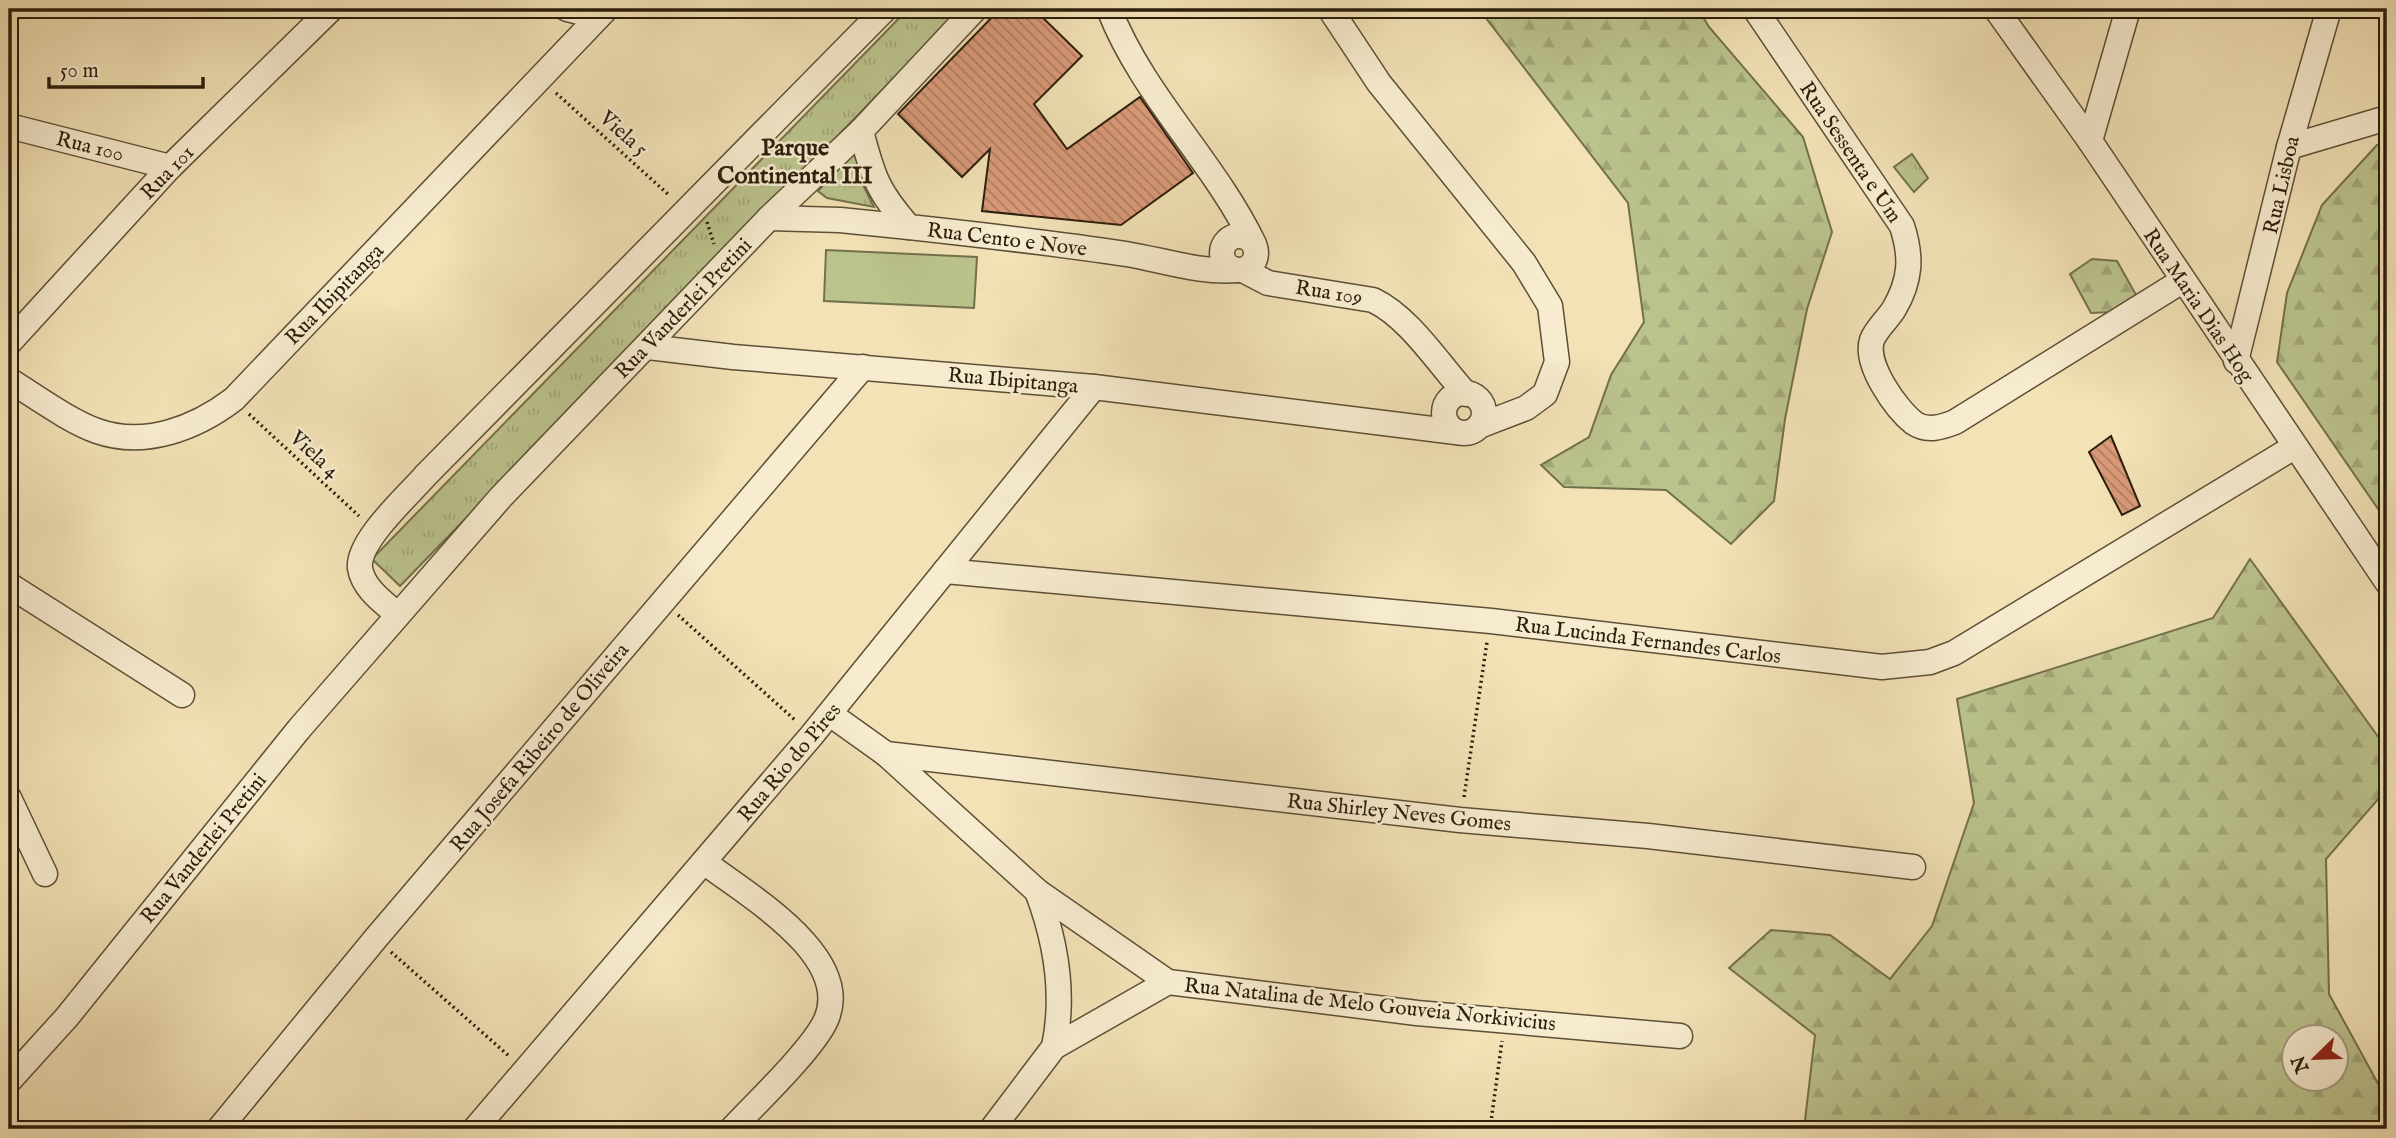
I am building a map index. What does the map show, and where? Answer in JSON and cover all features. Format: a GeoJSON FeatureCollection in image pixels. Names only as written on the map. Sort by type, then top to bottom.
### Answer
{"type":"FeatureCollection","features":[{"type":"Feature","properties":{"kind":"street"},"geometry":{"type":"LineString","coordinates":[[567,9],[602,13]]}},
{"type":"Feature","properties":{"kind":"street"},"geometry":{"type":"LineString","coordinates":[[397,614],[374,595],[360,569],[361,555],[375,532],[425,477],[885,9]]}},
{"type":"Feature","properties":{"kind":"street","name":"Rua Vanderlei Pretini"},"geometry":{"type":"LineString","coordinates":[[9,1081],[67,1017],[299,729],[501,497],[648,347],[769,218],[861,131],[975,9]]}},
{"type":"Feature","properties":{"kind":"street"},"geometry":{"type":"LineString","coordinates":[[1109,9],[1141,75],[1222,192],[1239,256]]}},
{"type":"Feature","properties":{"kind":"street","name":"Rua Ibipitanga"},"geometry":{"type":"LineString","coordinates":[[648,347],[1094,387],[1378,421],[1463,410],[1526,408],[1545,394],[1557,362],[1550,306],[1524,263],[1379,83],[1330,9]]}},
{"type":"Feature","properties":{"kind":"street","name":"Rua Sessenta e Um"},"geometry":{"type":"LineString","coordinates":[[1755,9],[1902,226],[1910,252],[1905,281],[1894,308],[1872,340],[1871,360],[1879,380],[1915,424],[1936,429],[1955,422],[2182,281]]}},
{"type":"Feature","properties":{"kind":"street","name":"Rua Maria Dias Hog"},"geometry":{"type":"LineString","coordinates":[[1997,9],[2090,141],[2387,582]]}},
{"type":"Feature","properties":{"kind":"street"},"geometry":{"type":"LineString","coordinates":[[2090,141],[2128,9]]}},
{"type":"Feature","properties":{"kind":"street","name":"Rua Lisboa"},"geometry":{"type":"LineString","coordinates":[[2236,361],[2288,147],[2329,9]]}},
{"type":"Feature","properties":{"kind":"street","name":"Rua 101"},"geometry":{"type":"LineString","coordinates":[[9,343],[170,167],[325,10]]}},
{"type":"Feature","properties":{"kind":"street","name":"Rua Ibipitanga"},"geometry":{"type":"LineString","coordinates":[[9,380],[97,431],[126,437],[181,429],[213,415],[233,399],[602,13]]}},
{"type":"Feature","properties":{"kind":"street"},"geometry":{"type":"LineString","coordinates":[[2288,147],[2387,118]]}},
{"type":"Feature","properties":{"kind":"street","name":"Rua 100"},"geometry":{"type":"LineString","coordinates":[[9,126],[170,167]]}},
{"type":"Feature","properties":{"kind":"street","name":"Rua Cento e Nove"},"geometry":{"type":"LineString","coordinates":[[861,131],[869,164],[883,197],[909,228],[1039,241],[1172,261]]}},
{"type":"Feature","properties":{"kind":"street"},"geometry":{"type":"LineString","coordinates":[[769,218],[909,228]]}},
{"type":"Feature","properties":{"kind":"street","name":"Rua 109"},"geometry":{"type":"LineString","coordinates":[[1172,261],[1197,269],[1239,256],[1268,283],[1373,300],[1388,307],[1409,326],[1435,360],[1463,410]]}},
{"type":"Feature","properties":{"kind":"street","name":"Rua Josefa Ribeiro de Oliveira"},"geometry":{"type":"LineString","coordinates":[[219,1129],[376,938],[863,367]]}},
{"type":"Feature","properties":{"kind":"street","name":"Rua Rio do Pires"},"geometry":{"type":"LineString","coordinates":[[475,1129],[830,714],[1094,387]]}},
{"type":"Feature","properties":{"kind":"street","name":"Rua Lucinda Fernandes Carlos"},"geometry":{"type":"LineString","coordinates":[[945,570],[1491,621],[1882,667],[1930,662],[1954,653],[2294,447]]}},
{"type":"Feature","properties":{"kind":"street"},"geometry":{"type":"LineString","coordinates":[[9,584],[181,695]]}},
{"type":"Feature","properties":{"kind":"street"},"geometry":{"type":"LineString","coordinates":[[830,714],[886,754],[1037,891],[1168,982]]}},
{"type":"Feature","properties":{"kind":"street","name":"Rua Shirley Neves Gomes"},"geometry":{"type":"LineString","coordinates":[[886,754],[1460,820],[1648,836],[1913,867]]}},
{"type":"Feature","properties":{"kind":"street"},"geometry":{"type":"LineString","coordinates":[[9,798],[46,874]]}},
{"type":"Feature","properties":{"kind":"street"},"geometry":{"type":"LineString","coordinates":[[704,862],[805,941],[820,960],[829,980],[832,1001],[826,1021],[812,1040],[732,1129]]}},
{"type":"Feature","properties":{"kind":"street"},"geometry":{"type":"LineString","coordinates":[[1037,891],[1051,927],[1056,959],[1060,1019],[1054,1048]]}},
{"type":"Feature","properties":{"kind":"street","name":"Rua Natalina de Melo Gouveia Norkivicius"},"geometry":{"type":"LineString","coordinates":[[992,1129],[1054,1048],[1168,982],[1506,1021],[1680,1036]]}},
{"type":"Feature","properties":{"kind":"path","name":"Viela 5"},"geometry":{"type":"LineString","coordinates":[[540,78],[693,205]]}},
{"type":"Feature","properties":{"kind":"path"},"geometry":{"type":"LineString","coordinates":[[693,205],[720,271]]}},
{"type":"Feature","properties":{"kind":"path","name":"Viela 4"},"geometry":{"type":"LineString","coordinates":[[233,399],[375,532]]}},
{"type":"Feature","properties":{"kind":"path"},"geometry":{"type":"LineString","coordinates":[[663,601],[812,735]]}},
{"type":"Feature","properties":{"kind":"path"},"geometry":{"type":"LineString","coordinates":[[1460,820],[1491,621]]}},
{"type":"Feature","properties":{"kind":"path"},"geometry":{"type":"LineString","coordinates":[[376,938],[526,1071]]}},
{"type":"Feature","properties":{"kind":"path"},"geometry":{"type":"LineString","coordinates":[[1490,1129],[1506,1021]]}},
{"type":"Feature","properties":{"kind":"green space"},"geometry":{"type":"Polygon","coordinates":[[[908,9],[961,9],[400,586],[372,559],[908,9]]]}},
{"type":"Feature","properties":{"kind":"green space"},"geometry":{"type":"Polygon","coordinates":[[[1479,9],[1698,9],[1709,27],[1803,137],[1832,232],[1807,309],[1785,419],[1774,501],[1731,544],[1666,490],[1564,487],[1541,465],[1589,437],[1611,375],[1644,322],[1628,203],[1479,9]]]}},
{"type":"Feature","properties":{"kind":"green space"},"geometry":{"type":"Polygon","coordinates":[[[2387,142],[2387,522],[2277,362],[2287,293],[2322,205],[2377,145],[2387,142]]]}},
{"type":"Feature","properties":{"kind":"green space"},"geometry":{"type":"Polygon","coordinates":[[[857,148],[860,179],[874,207],[827,198],[818,191],[857,148]]]}},
{"type":"Feature","properties":{"kind":"green space"},"geometry":{"type":"Polygon","coordinates":[[[1912,154],[1928,178],[1914,192],[1894,167],[1912,154]]]}},
{"type":"Feature","properties":{"kind":"green space"},"geometry":{"type":"Polygon","coordinates":[[[826,250],[977,257],[974,308],[824,301],[826,250]]]}},
{"type":"Feature","properties":{"kind":"green space"},"geometry":{"type":"Polygon","coordinates":[[[2092,259],[2117,261],[2136,295],[2111,312],[2091,313],[2070,274],[2092,259]]]}},
{"type":"Feature","properties":{"kind":"green space"},"geometry":{"type":"Polygon","coordinates":[[[2250,559],[2387,749],[2387,789],[2326,859],[2329,994],[2345,1023],[2280,1023],[2280,1092],[2350,1092],[2350,1032],[2387,1100],[2387,1121],[2359,1129],[1804,1129],[1815,1035],[1729,968],[1771,930],[1830,935],[1890,979],[1932,926],[1974,803],[1957,699],[2213,618],[2250,559]]]}},
{"type":"Feature","properties":{"kind":"building"},"geometry":{"type":"Polygon","coordinates":[[[1000,9],[1034,9],[1082,56],[1034,104],[1067,149],[1140,97],[1193,173],[1121,225],[982,211],[990,149],[962,177],[898,114],[1000,9]]]}},
{"type":"Feature","properties":{"kind":"building"},"geometry":{"type":"Polygon","coordinates":[[[2111,436],[2140,506],[2122,515],[2089,452],[2111,436]]]}},
{"type":"Feature","properties":{"kind":"district","name":"Parque Continental III"},"geometry":{"type":"Point","coordinates":[795,161]}}]}
